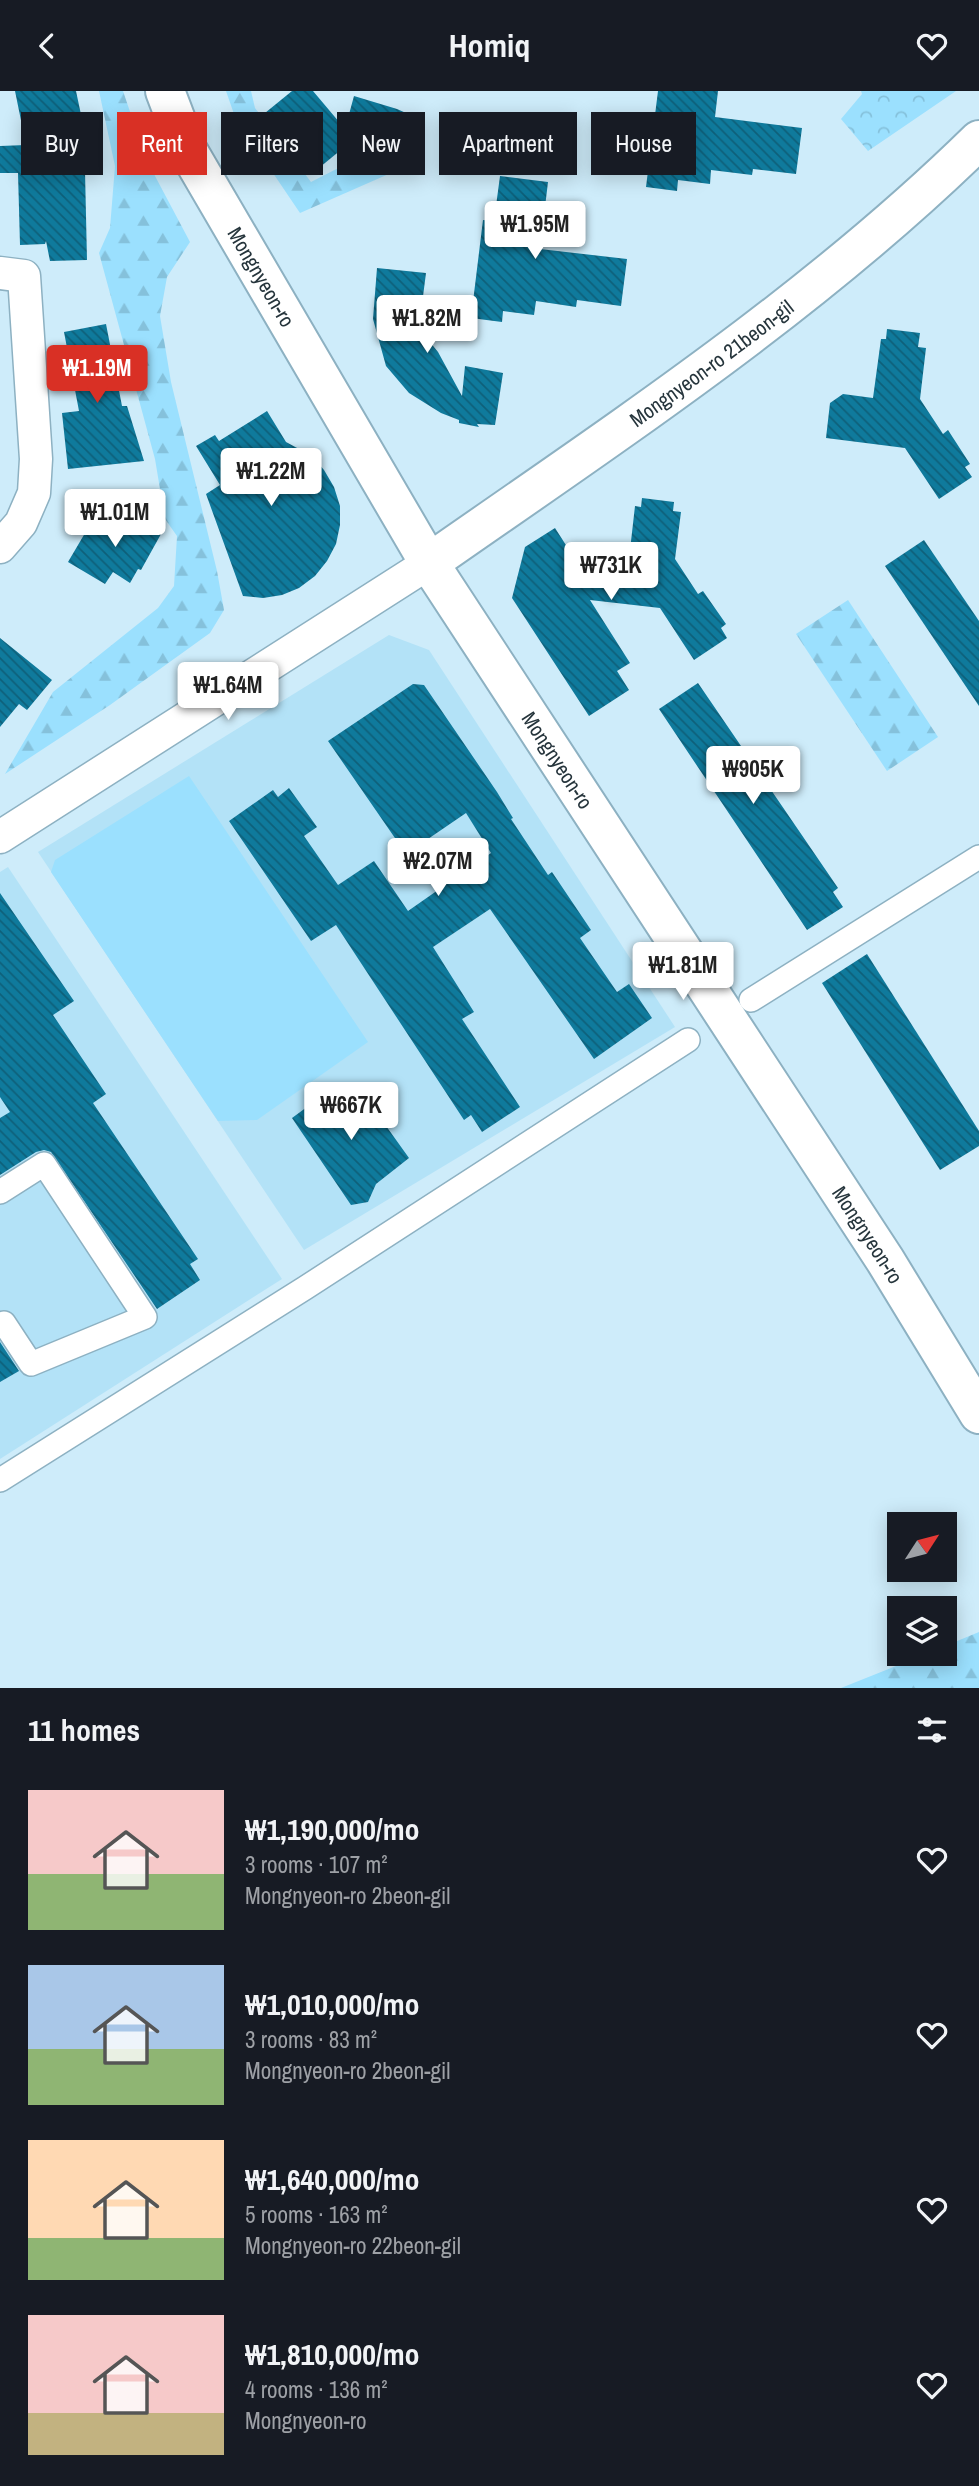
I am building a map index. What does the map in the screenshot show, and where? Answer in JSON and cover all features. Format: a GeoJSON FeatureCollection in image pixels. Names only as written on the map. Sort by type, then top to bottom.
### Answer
{"type":"FeatureCollection","features":[{"type":"Feature","properties":{"kind":"main road","name":"Mongnyeon-ro"},"geometry":{"type":"LineString","coordinates":[[165,91],[187,149],[429,563],[885,1259],[979,1414]]}},
{"type":"Feature","properties":{"kind":"main road","name":"Mongnyeon-ro 21beon-gil"},"geometry":{"type":"LineString","coordinates":[[429,563],[610,436],[783,309],[925,193],[979,140]]}},
{"type":"Feature","properties":{"kind":"street"},"geometry":{"type":"LineString","coordinates":[[0,273],[24,276],[36,459],[34,493],[21,523],[0,547]]}},
{"type":"Feature","properties":{"kind":"street"},"geometry":{"type":"LineString","coordinates":[[0,836],[429,563]]}},
{"type":"Feature","properties":{"kind":"street"},"geometry":{"type":"LineString","coordinates":[[751,1000],[979,857]]}},
{"type":"Feature","properties":{"kind":"street"},"geometry":{"type":"LineString","coordinates":[[0,1480],[305,1288],[688,1041]]}},
{"type":"Feature","properties":{"kind":"street"},"geometry":{"type":"LineString","coordinates":[[0,1192],[44,1164],[145,1317],[31,1364],[4,1323],[0,1326]]}},
{"type":"Feature","properties":{"kind":"shaded area"},"geometry":{"type":"Polygon","coordinates":[[[389,635],[429,650],[675,1027],[304,1250],[38,852],[389,635]]]}},
{"type":"Feature","properties":{"kind":"shaded area"},"geometry":{"type":"Polygon","coordinates":[[[8,867],[282,1279],[0,1459],[0,872],[8,867]]]}},
{"type":"Feature","properties":{"kind":"green space"},"geometry":{"type":"Polygon","coordinates":[[[99,91],[123,91],[130,112],[117,112],[117,175],[154,175],[190,242],[167,277],[160,316],[171,382],[224,610],[210,633],[110,705],[5,774],[53,692],[158,608],[174,586],[177,536],[165,519],[155,459],[99,253],[110,228],[115,166],[99,91]]]}},
{"type":"Feature","properties":{"kind":"green space"},"geometry":{"type":"Polygon","coordinates":[[[226,91],[251,91],[258,112],[233,112],[226,91]]]}},
{"type":"Feature","properties":{"kind":"green space"},"geometry":{"type":"Polygon","coordinates":[[[861,91],[956,91],[868,151],[841,119],[862,94],[861,91]]]}},
{"type":"Feature","properties":{"kind":"green space"},"geometry":{"type":"Polygon","coordinates":[[[337,169],[337,175],[386,175],[300,213],[274,175],[306,175],[311,182],[337,169]]]}},
{"type":"Feature","properties":{"kind":"green space"},"geometry":{"type":"Polygon","coordinates":[[[848,600],[938,737],[887,771],[796,634],[848,600]]]}},
{"type":"Feature","properties":{"kind":"green space"},"geometry":{"type":"Polygon","coordinates":[[[189,776],[368,1042],[257,1120],[218,1121],[51,872],[55,860],[189,776]]]}},
{"type":"Feature","properties":{"kind":"green space"},"geometry":{"type":"Polygon","coordinates":[[[979,1632],[979,1688],[841,1688],[896,1666],[957,1666],[957,1641],[979,1632]]]}},
{"type":"Feature","properties":{"kind":"building"},"geometry":{"type":"Polygon","coordinates":[[[15,91],[76,91],[80,112],[21,112],[21,120],[15,91]]]}},
{"type":"Feature","properties":{"kind":"building"},"geometry":{"type":"Polygon","coordinates":[[[292,91],[313,91],[337,120],[337,153],[323,165],[323,112],[266,112],[292,91]]]}},
{"type":"Feature","properties":{"kind":"building"},"geometry":{"type":"Polygon","coordinates":[[[658,91],[718,91],[715,117],[802,128],[796,174],[753,169],[752,175],[711,170],[710,184],[678,180],[677,191],[646,187],[648,175],[696,175],[696,112],[655,112],[658,91]]]}},
{"type":"Feature","properties":{"kind":"building"},"geometry":{"type":"Polygon","coordinates":[[[354,96],[404,112],[350,112],[354,96]]]}},
{"type":"Feature","properties":{"kind":"building"},"geometry":{"type":"Polygon","coordinates":[[[21,145],[21,175],[85,175],[87,260],[50,261],[46,241],[45,244],[20,245],[18,173],[0,173],[0,146],[21,145]]]}},
{"type":"Feature","properties":{"kind":"building"},"geometry":{"type":"Polygon","coordinates":[[[500,176],[548,182],[540,249],[627,259],[621,306],[577,300],[576,307],[536,301],[534,315],[503,311],[502,322],[471,318],[483,220],[494,221],[500,176]]]}},
{"type":"Feature","properties":{"kind":"building"},"geometry":{"type":"Polygon","coordinates":[[[377,268],[426,273],[421,312],[404,310],[438,352],[462,396],[465,366],[503,373],[495,425],[477,424],[479,427],[459,423],[459,420],[441,413],[409,393],[386,366],[373,319],[377,268]]]}},
{"type":"Feature","properties":{"kind":"building"},"geometry":{"type":"Polygon","coordinates":[[[106,324],[122,406],[127,406],[144,461],[68,469],[62,413],[79,411],[64,332],[106,324]]]}},
{"type":"Feature","properties":{"kind":"building"},"geometry":{"type":"Polygon","coordinates":[[[887,329],[920,333],[918,347],[926,348],[920,399],[943,434],[948,430],[970,464],[965,467],[972,477],[939,499],[905,448],[826,438],[830,403],[843,394],[873,398],[881,339],[886,339],[887,329]]]}},
{"type":"Feature","properties":{"kind":"building"},"geometry":{"type":"Polygon","coordinates":[[[267,411],[286,442],[312,456],[324,470],[334,487],[340,506],[340,525],[336,544],[315,576],[299,588],[282,595],[263,598],[243,596],[206,494],[220,485],[196,446],[215,435],[219,441],[267,411]]]}},
{"type":"Feature","properties":{"kind":"building"},"geometry":{"type":"Polygon","coordinates":[[[642,498],[674,502],[673,511],[681,512],[675,559],[698,594],[703,591],[726,624],[721,628],[727,638],[694,660],[660,608],[590,600],[630,663],[617,671],[629,690],[589,716],[512,598],[525,547],[555,528],[580,567],[598,555],[629,559],[635,506],[641,507],[642,498]]]}},
{"type":"Feature","properties":{"kind":"building"},"geometry":{"type":"Polygon","coordinates":[[[106,511],[130,526],[135,518],[161,534],[141,570],[138,569],[130,583],[113,572],[105,584],[68,562],[88,528],[94,531],[106,511]]]}},
{"type":"Feature","properties":{"kind":"building"},"geometry":{"type":"Polygon","coordinates":[[[924,540],[979,621],[979,706],[885,566],[924,540]]]}},
{"type":"Feature","properties":{"kind":"building"},"geometry":{"type":"Polygon","coordinates":[[[0,638],[52,680],[27,710],[19,704],[0,727],[0,638]]]}},
{"type":"Feature","properties":{"kind":"building"},"geometry":{"type":"Polygon","coordinates":[[[698,683],[838,888],[833,892],[843,907],[807,930],[659,709],[698,683]]]}},
{"type":"Feature","properties":{"kind":"building"},"geometry":{"type":"Polygon","coordinates":[[[413,684],[424,685],[497,792],[513,818],[511,819],[548,875],[552,872],[591,930],[580,938],[617,992],[629,984],[652,1018],[594,1059],[490,909],[433,947],[474,1012],[462,1019],[520,1107],[482,1132],[471,1115],[464,1120],[336,925],[311,941],[229,821],[273,790],[278,797],[289,788],[317,827],[304,836],[338,885],[374,861],[408,911],[491,853],[466,813],[406,854],[328,741],[413,684]]]}},
{"type":"Feature","properties":{"kind":"building"},"geometry":{"type":"Polygon","coordinates":[[[0,893],[74,1001],[53,1015],[106,1094],[93,1103],[198,1259],[190,1264],[200,1280],[157,1309],[51,1152],[36,1152],[0,1175],[0,1118],[10,1112],[0,1097],[0,893]]]}},
{"type":"Feature","properties":{"kind":"building"},"geometry":{"type":"Polygon","coordinates":[[[867,954],[979,1131],[979,1146],[940,1170],[822,983],[867,954]]]}},
{"type":"Feature","properties":{"kind":"building"},"geometry":{"type":"Polygon","coordinates":[[[356,1084],[409,1158],[376,1184],[368,1202],[351,1205],[292,1118],[326,1093],[329,1096],[344,1085],[348,1090],[356,1084]]]}},
{"type":"Feature","properties":{"kind":"building"},"geometry":{"type":"Polygon","coordinates":[[[0,1342],[19,1371],[0,1382],[0,1342]]]}}]}
